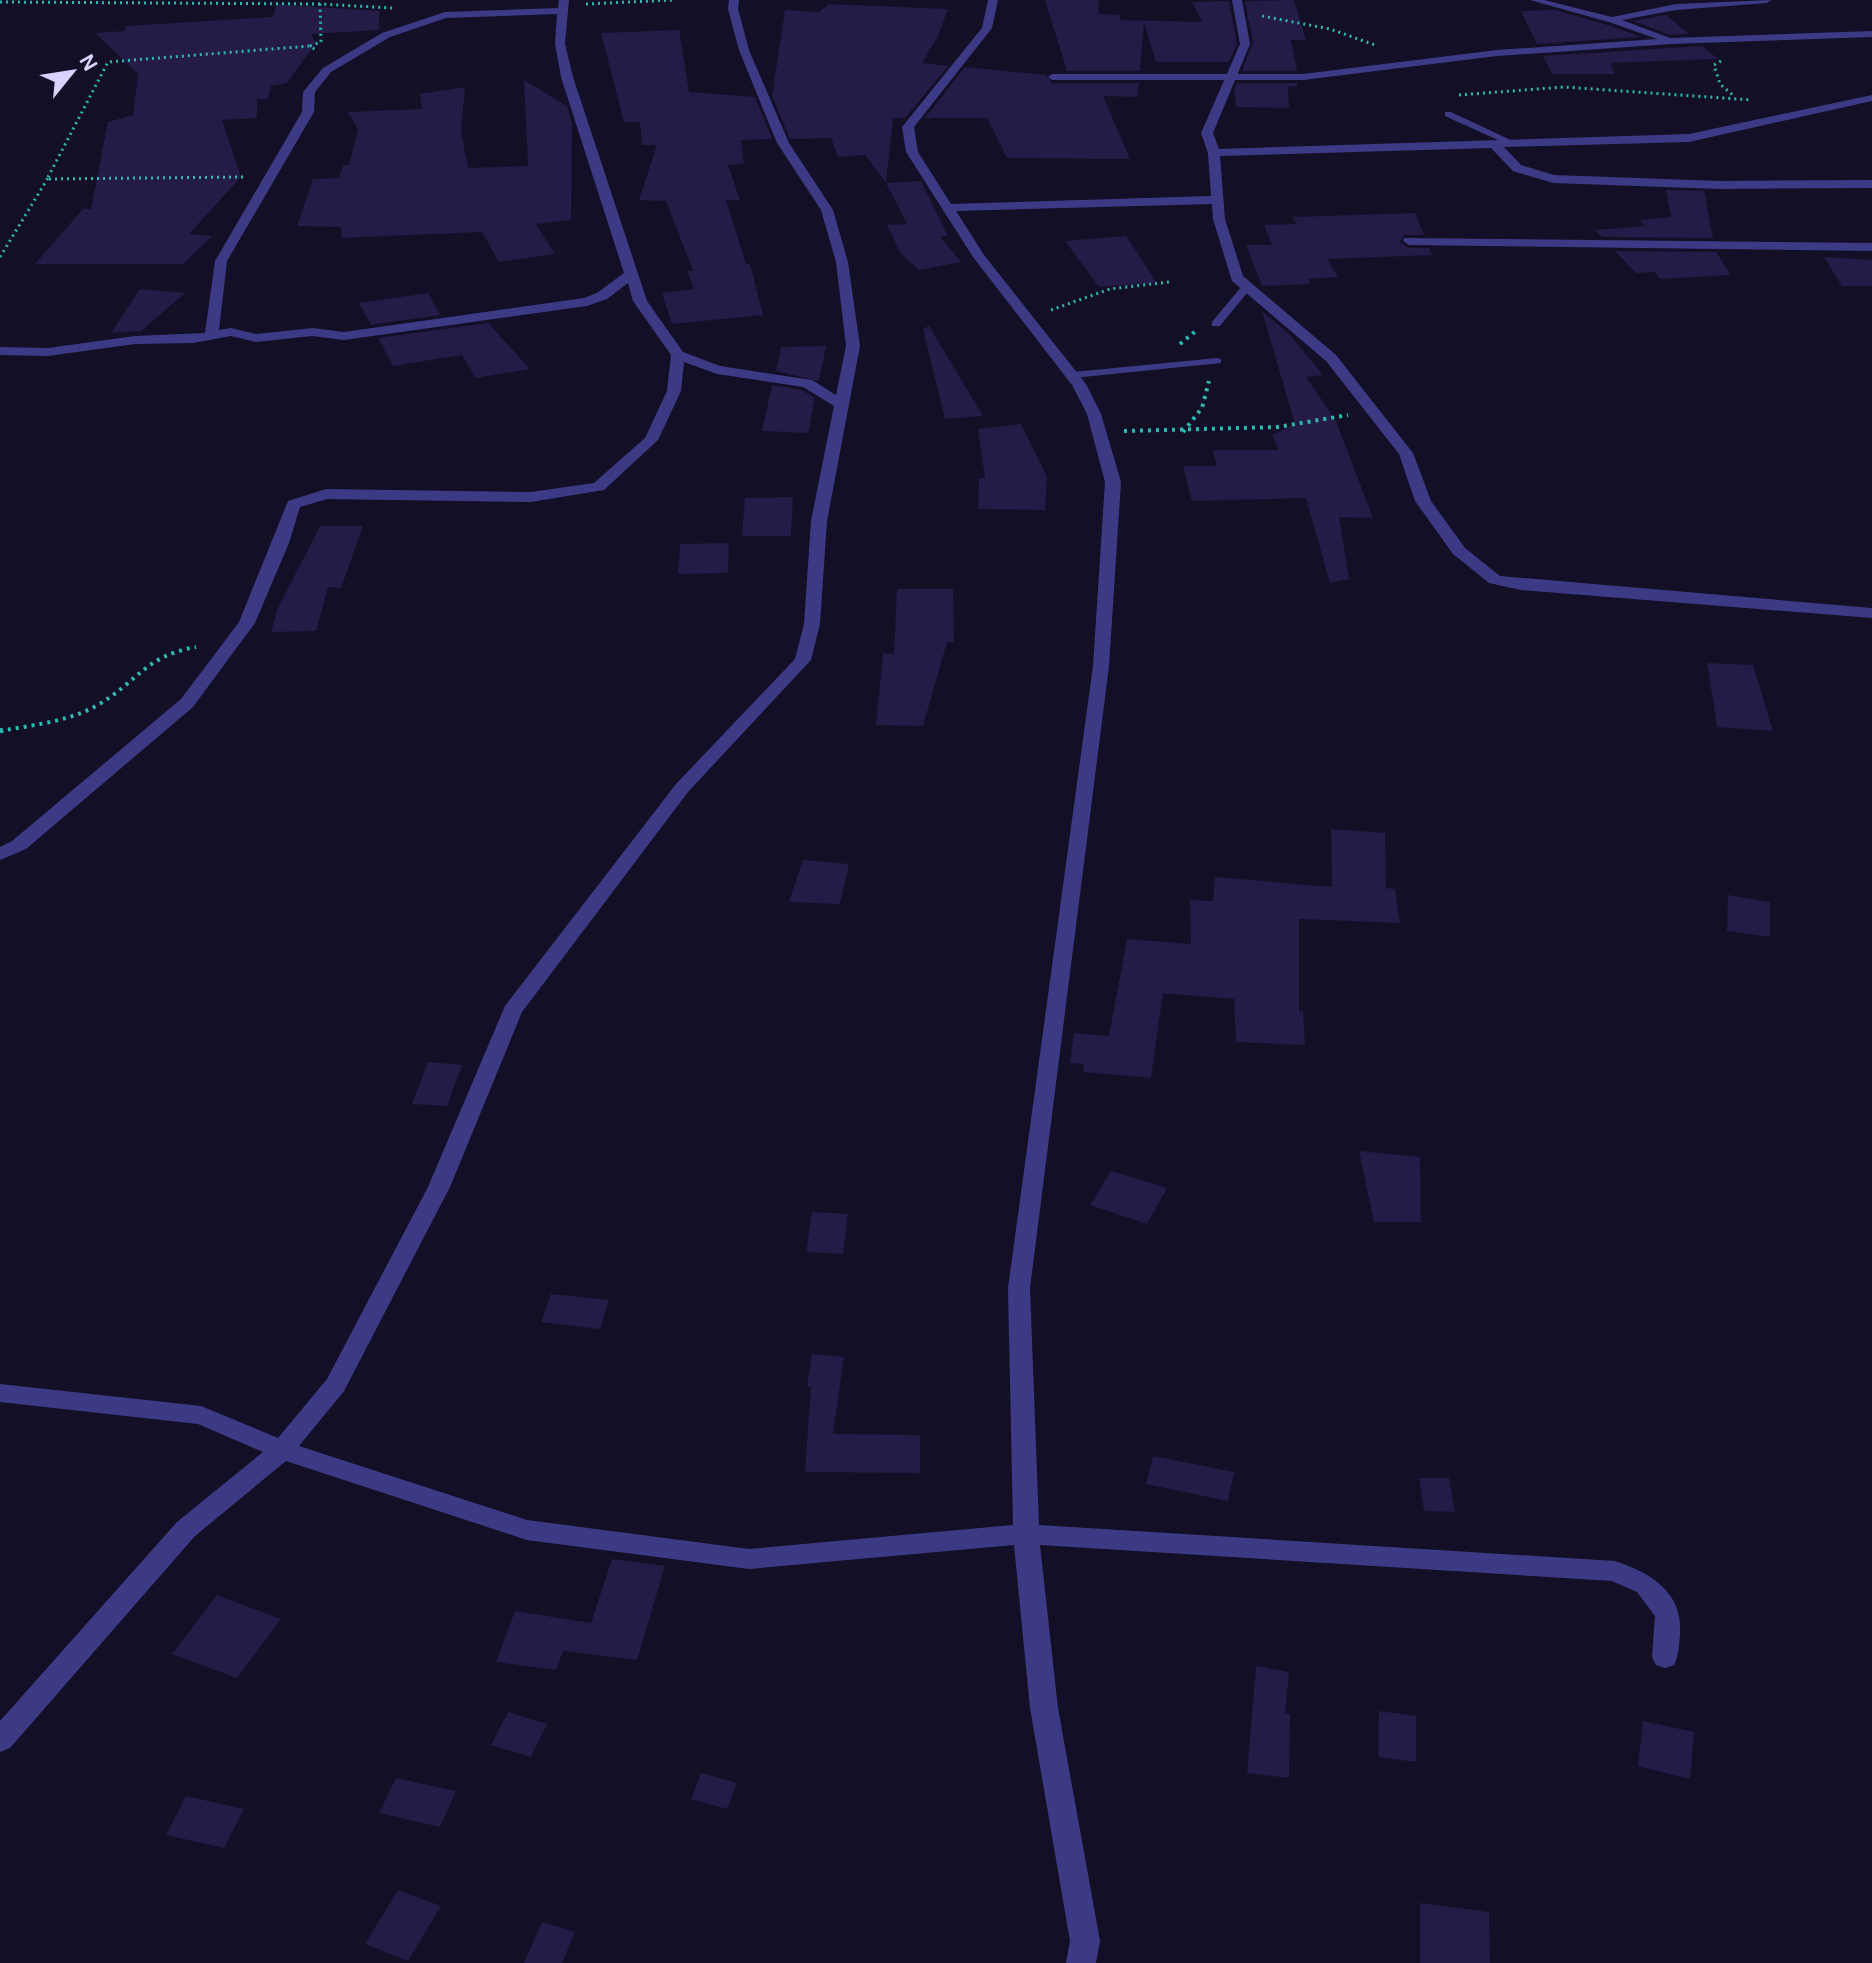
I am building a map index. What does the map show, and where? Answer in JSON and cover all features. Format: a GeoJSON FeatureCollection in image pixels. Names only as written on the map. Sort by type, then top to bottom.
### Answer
{"type":"FeatureCollection","features":[{"type":"Feature","properties":{"kind":"street"},"geometry":{"type":"LineString","coordinates":[[0,1740],[186,1529],[282,1450],[336,1385],[439,1187],[512,1011],[682,788],[803,660],[812,624],[819,521],[853,346],[842,262],[827,210],[783,143],[744,50],[733,9],[734,0]]}},
{"type":"Feature","properties":{"kind":"street"},"geometry":{"type":"LineString","coordinates":[[993,0],[987,28],[908,127],[912,152],[979,257],[1073,375],[1099,431],[1113,482],[1101,666],[1019,1288],[1026,1534],[1044,1708],[1085,1941],[1081,1963]]}},
{"type":"Feature","properties":{"kind":"street"},"geometry":{"type":"LineString","coordinates":[[211,336],[221,261],[273,177],[308,112],[309,92],[327,70],[386,35],[445,15],[565,5],[560,44],[567,77],[640,301],[678,355],[717,370],[807,383],[840,403]]}},
{"type":"Feature","properties":{"kind":"street"},"geometry":{"type":"LineString","coordinates":[[1238,5],[1245,44],[1207,133],[1214,153],[1219,219],[1237,278],[1331,358],[1406,453],[1423,501],[1459,551],[1495,580],[1872,613]]}},
{"type":"Feature","properties":{"kind":"street"},"geometry":{"type":"LineString","coordinates":[[1214,153],[1689,138],[1872,98]]}},
{"type":"Feature","properties":{"kind":"street"},"geometry":{"type":"LineString","coordinates":[[1494,144],[1517,168],[1553,179],[1720,185],[1872,184]]}},
{"type":"Feature","properties":{"kind":"street"},"geometry":{"type":"LineString","coordinates":[[947,208],[1218,200]]}},
{"type":"Feature","properties":{"kind":"street"},"geometry":{"type":"LineString","coordinates":[[1409,241],[1872,247]]}},
{"type":"Feature","properties":{"kind":"street"},"geometry":{"type":"LineString","coordinates":[[0,351],[48,352],[135,340],[231,332],[270,338],[313,332],[344,336],[587,302],[602,296],[631,274]]}},
{"type":"Feature","properties":{"kind":"street"},"geometry":{"type":"LineString","coordinates":[[0,854],[19,845],[187,703],[247,623],[281,543],[293,504],[326,494],[531,497],[599,487],[651,440],[674,391],[678,355]]}},
{"type":"Feature","properties":{"kind":"street"},"geometry":{"type":"LineString","coordinates":[[0,1393],[201,1415],[282,1450],[527,1530],[749,1559],[1026,1534],[1615,1571],[1646,1585],[1668,1614],[1665,1657]]}},
{"type":"Feature","properties":{"kind":"lane"},"geometry":{"type":"LineString","coordinates":[[1534,0],[1612,20],[1671,41]]}},
{"type":"Feature","properties":{"kind":"lane"},"geometry":{"type":"LineString","coordinates":[[1612,20],[1676,7],[1767,0]]}},
{"type":"Feature","properties":{"kind":"lane"},"geometry":{"type":"LineString","coordinates":[[1052,77],[1303,77],[1422,60],[1671,41],[1872,34]]}},
{"type":"Feature","properties":{"kind":"lane"},"geometry":{"type":"LineString","coordinates":[[1448,114],[1512,143]]}},
{"type":"Feature","properties":{"kind":"lane"},"geometry":{"type":"LineString","coordinates":[[1216,324],[1246,288]]}},
{"type":"Feature","properties":{"kind":"lane"},"geometry":{"type":"LineString","coordinates":[[1073,375],[1217,361]]}},
{"type":"Feature","properties":{"kind":"path"},"geometry":{"type":"LineString","coordinates":[[565,5],[673,0]]}},
{"type":"Feature","properties":{"kind":"path"},"geometry":{"type":"LineString","coordinates":[[0,2],[70,6],[175,2],[320,4]]}},
{"type":"Feature","properties":{"kind":"path"},"geometry":{"type":"LineString","coordinates":[[1238,5],[1330,29],[1422,60]]}},
{"type":"Feature","properties":{"kind":"path"},"geometry":{"type":"LineString","coordinates":[[1718,39],[1727,48],[1727,58],[1714,65],[1714,74],[1724,92],[1795,115]]}},
{"type":"Feature","properties":{"kind":"path"},"geometry":{"type":"LineString","coordinates":[[0,257],[48,177],[108,62],[310,46],[318,52],[353,53]]}},
{"type":"Feature","properties":{"kind":"path"},"geometry":{"type":"LineString","coordinates":[[1448,114],[1444,99],[1449,96],[1522,88],[1564,87],[1762,102]]}},
{"type":"Feature","properties":{"kind":"path"},"geometry":{"type":"LineString","coordinates":[[48,177],[273,177]]}},
{"type":"Feature","properties":{"kind":"path"},"geometry":{"type":"LineString","coordinates":[[1022,311],[1073,305],[1110,289],[1169,282]]}},
{"type":"Feature","properties":{"kind":"path"},"geometry":{"type":"LineString","coordinates":[[1178,348],[1191,332],[1216,324]]}},
{"type":"Feature","properties":{"kind":"path"},"geometry":{"type":"LineString","coordinates":[[1099,431],[1278,427],[1335,418],[1369,406]]}},
{"type":"Feature","properties":{"kind":"path"},"geometry":{"type":"LineString","coordinates":[[0,731],[54,721],[88,709],[107,699],[146,662],[166,652],[229,646]]}},
{"type":"Feature","properties":{"kind":"building"},"geometry":{"type":"Polygon","coordinates":[[[1045,0],[1099,0],[1098,14],[1121,15],[1120,20],[1202,22],[1192,2],[1229,1],[1237,44],[1229,62],[1156,62],[1144,22],[1140,71],[1067,71],[1045,0]]]}},
{"type":"Feature","properties":{"kind":"building"},"geometry":{"type":"Polygon","coordinates":[[[1294,0],[1306,40],[1291,40],[1297,71],[1242,71],[1253,43],[1245,1],[1294,0]]]}},
{"type":"Feature","properties":{"kind":"building"},"geometry":{"type":"Polygon","coordinates":[[[276,4],[379,11],[379,30],[311,34],[316,43],[287,83],[271,86],[268,99],[257,99],[257,118],[222,120],[241,177],[189,234],[212,236],[183,264],[35,264],[83,209],[91,209],[108,122],[133,115],[138,74],[95,33],[125,31],[126,26],[273,17],[276,4]]]}},
{"type":"Feature","properties":{"kind":"building"},"geometry":{"type":"Polygon","coordinates":[[[829,4],[948,9],[938,36],[922,63],[948,66],[905,118],[893,118],[886,183],[865,155],[838,157],[831,138],[790,139],[772,96],[785,10],[819,12],[829,4]]]}},
{"type":"Feature","properties":{"kind":"building"},"geometry":{"type":"Polygon","coordinates":[[[1556,10],[1642,37],[1537,44],[1521,11],[1556,10]]]}},
{"type":"Feature","properties":{"kind":"building"},"geometry":{"type":"Polygon","coordinates":[[[1666,15],[1689,34],[1670,35],[1633,21],[1666,15]]]}},
{"type":"Feature","properties":{"kind":"building"},"geometry":{"type":"Polygon","coordinates":[[[679,30],[689,92],[755,97],[772,139],[741,140],[744,164],[728,165],[740,200],[726,200],[746,264],[750,264],[763,315],[672,324],[662,293],[694,289],[687,271],[693,271],[666,201],[639,200],[657,145],[642,145],[640,122],[624,122],[601,33],[679,30]]]}},
{"type":"Feature","properties":{"kind":"building"},"geometry":{"type":"Polygon","coordinates":[[[1702,46],[1718,59],[1610,63],[1615,74],[1552,74],[1543,56],[1702,46]]]}},
{"type":"Feature","properties":{"kind":"building"},"geometry":{"type":"Polygon","coordinates":[[[965,67],[1046,75],[1052,83],[1139,83],[1137,97],[1103,96],[1130,159],[1007,158],[987,118],[925,118],[965,67]]]}},
{"type":"Feature","properties":{"kind":"building"},"geometry":{"type":"Polygon","coordinates":[[[524,80],[567,106],[572,124],[571,220],[536,224],[555,254],[499,262],[482,232],[342,238],[341,227],[297,226],[313,179],[339,178],[343,165],[349,165],[358,129],[348,112],[422,109],[420,94],[465,87],[461,131],[468,168],[528,166],[524,80]]]}},
{"type":"Feature","properties":{"kind":"building"},"geometry":{"type":"Polygon","coordinates":[[[1237,83],[1297,83],[1297,87],[1288,86],[1289,108],[1236,107],[1234,91],[1237,83]]]}},
{"type":"Feature","properties":{"kind":"building"},"geometry":{"type":"Polygon","coordinates":[[[921,181],[948,236],[940,237],[961,262],[919,270],[901,254],[887,225],[907,224],[886,183],[921,181]]]}},
{"type":"Feature","properties":{"kind":"building"},"geometry":{"type":"Polygon","coordinates":[[[1666,190],[1704,191],[1713,238],[1602,237],[1595,230],[1646,226],[1639,220],[1671,217],[1666,190]]]}},
{"type":"Feature","properties":{"kind":"building"},"geometry":{"type":"Polygon","coordinates":[[[1415,213],[1424,235],[1404,235],[1400,242],[1409,248],[1429,248],[1432,255],[1327,259],[1338,277],[1308,279],[1310,284],[1262,286],[1246,245],[1272,245],[1264,225],[1297,224],[1293,217],[1415,213]]]}},
{"type":"Feature","properties":{"kind":"building"},"geometry":{"type":"Polygon","coordinates":[[[1126,236],[1157,283],[1099,287],[1065,241],[1126,236]]]}},
{"type":"Feature","properties":{"kind":"building"},"geometry":{"type":"Polygon","coordinates":[[[1615,251],[1716,252],[1731,275],[1660,279],[1655,272],[1636,273],[1615,251]]]}},
{"type":"Feature","properties":{"kind":"building"},"geometry":{"type":"Polygon","coordinates":[[[1824,257],[1872,260],[1872,286],[1842,286],[1824,257]]]}},
{"type":"Feature","properties":{"kind":"building"},"geometry":{"type":"Polygon","coordinates":[[[140,289],[185,293],[141,331],[111,333],[140,289]]]}},
{"type":"Feature","properties":{"kind":"building"},"geometry":{"type":"Polygon","coordinates":[[[428,293],[440,315],[371,325],[359,303],[428,293]]]}},
{"type":"Feature","properties":{"kind":"building"},"geometry":{"type":"Polygon","coordinates":[[[1262,311],[1289,334],[1323,375],[1306,377],[1336,421],[1373,518],[1339,517],[1349,579],[1330,583],[1306,498],[1192,501],[1183,466],[1217,466],[1213,450],[1279,450],[1272,435],[1295,424],[1262,311]]]}},
{"type":"Feature","properties":{"kind":"building"},"geometry":{"type":"Polygon","coordinates":[[[488,323],[530,369],[476,378],[455,344],[461,355],[393,366],[378,338],[488,323]]]}},
{"type":"Feature","properties":{"kind":"building"},"geometry":{"type":"Polygon","coordinates":[[[929,326],[983,416],[945,419],[923,329],[929,326]]]}},
{"type":"Feature","properties":{"kind":"building"},"geometry":{"type":"Polygon","coordinates":[[[826,346],[819,381],[776,371],[781,347],[826,346]]]}},
{"type":"Feature","properties":{"kind":"building"},"geometry":{"type":"Polygon","coordinates":[[[772,385],[802,390],[815,398],[808,433],[762,431],[772,385]]]}},
{"type":"Feature","properties":{"kind":"building"},"geometry":{"type":"Polygon","coordinates":[[[1021,424],[1047,477],[1045,510],[978,509],[979,478],[985,478],[978,429],[1021,424]]]}},
{"type":"Feature","properties":{"kind":"building"},"geometry":{"type":"Polygon","coordinates":[[[793,497],[791,536],[742,536],[745,498],[793,497]]]}},
{"type":"Feature","properties":{"kind":"building"},"geometry":{"type":"Polygon","coordinates":[[[320,526],[363,526],[341,588],[328,587],[316,631],[271,632],[277,610],[320,526]]]}},
{"type":"Feature","properties":{"kind":"building"},"geometry":{"type":"Polygon","coordinates":[[[729,543],[728,573],[678,574],[680,544],[729,543]]]}},
{"type":"Feature","properties":{"kind":"building"},"geometry":{"type":"Polygon","coordinates":[[[897,589],[953,589],[954,642],[947,642],[923,726],[876,725],[883,653],[894,654],[897,589]]]}},
{"type":"Feature","properties":{"kind":"building"},"geometry":{"type":"Polygon","coordinates":[[[1707,663],[1753,665],[1773,731],[1717,727],[1707,663]]]}},
{"type":"Feature","properties":{"kind":"building"},"geometry":{"type":"Polygon","coordinates":[[[1331,829],[1385,833],[1386,888],[1395,889],[1400,923],[1299,919],[1299,1011],[1303,1011],[1305,1045],[1236,1042],[1234,999],[1163,993],[1151,1078],[1083,1072],[1084,1064],[1070,1063],[1074,1033],[1109,1036],[1127,939],[1191,944],[1190,900],[1213,901],[1215,877],[1332,887],[1331,829]]]}},
{"type":"Feature","properties":{"kind":"building"},"geometry":{"type":"Polygon","coordinates":[[[803,860],[849,864],[840,904],[789,902],[803,860]]]}},
{"type":"Feature","properties":{"kind":"building"},"geometry":{"type":"Polygon","coordinates":[[[1728,895],[1770,902],[1770,937],[1727,931],[1728,895]]]}},
{"type":"Feature","properties":{"kind":"building"},"geometry":{"type":"Polygon","coordinates":[[[428,1062],[462,1065],[447,1106],[412,1104],[428,1062]]]}},
{"type":"Feature","properties":{"kind":"building"},"geometry":{"type":"Polygon","coordinates":[[[1359,1151],[1420,1157],[1421,1222],[1374,1222],[1359,1151]]]}},
{"type":"Feature","properties":{"kind":"building"},"geometry":{"type":"Polygon","coordinates":[[[1111,1171],[1167,1188],[1147,1224],[1090,1205],[1111,1171]]]}},
{"type":"Feature","properties":{"kind":"building"},"geometry":{"type":"Polygon","coordinates":[[[812,1212],[848,1214],[843,1254],[806,1252],[812,1212]]]}},
{"type":"Feature","properties":{"kind":"building"},"geometry":{"type":"Polygon","coordinates":[[[551,1294],[609,1300],[600,1329],[541,1322],[551,1294]]]}},
{"type":"Feature","properties":{"kind":"building"},"geometry":{"type":"Polygon","coordinates":[[[812,1354],[844,1357],[833,1434],[920,1435],[920,1473],[805,1472],[811,1387],[807,1387],[812,1354]]]}},
{"type":"Feature","properties":{"kind":"building"},"geometry":{"type":"Polygon","coordinates":[[[1153,1456],[1234,1472],[1228,1501],[1146,1484],[1153,1456]]]}},
{"type":"Feature","properties":{"kind":"building"},"geometry":{"type":"Polygon","coordinates":[[[1419,1478],[1449,1478],[1455,1512],[1424,1511],[1419,1478]]]}},
{"type":"Feature","properties":{"kind":"building"},"geometry":{"type":"Polygon","coordinates":[[[612,1559],[665,1566],[637,1660],[563,1651],[556,1670],[496,1662],[515,1611],[591,1623],[612,1559]]]}},
{"type":"Feature","properties":{"kind":"building"},"geometry":{"type":"Polygon","coordinates":[[[217,1595],[281,1619],[237,1678],[172,1654],[217,1595]]]}},
{"type":"Feature","properties":{"kind":"building"},"geometry":{"type":"Polygon","coordinates":[[[1256,1666],[1289,1672],[1285,1713],[1290,1714],[1289,1778],[1247,1773],[1256,1666]]]}},
{"type":"Feature","properties":{"kind":"building"},"geometry":{"type":"Polygon","coordinates":[[[1379,1711],[1416,1716],[1416,1762],[1378,1757],[1379,1711]]]}},
{"type":"Feature","properties":{"kind":"building"},"geometry":{"type":"Polygon","coordinates":[[[508,1712],[547,1724],[531,1757],[491,1745],[508,1712]]]}},
{"type":"Feature","properties":{"kind":"building"},"geometry":{"type":"Polygon","coordinates":[[[1643,1721],[1694,1732],[1690,1779],[1638,1766],[1643,1721]]]}},
{"type":"Feature","properties":{"kind":"building"},"geometry":{"type":"Polygon","coordinates":[[[701,1773],[737,1783],[727,1809],[691,1799],[701,1773]]]}},
{"type":"Feature","properties":{"kind":"building"},"geometry":{"type":"Polygon","coordinates":[[[396,1778],[456,1791],[440,1827],[379,1813],[396,1778]]]}},
{"type":"Feature","properties":{"kind":"building"},"geometry":{"type":"Polygon","coordinates":[[[186,1796],[244,1809],[224,1848],[166,1835],[186,1796]]]}},
{"type":"Feature","properties":{"kind":"building"},"geometry":{"type":"Polygon","coordinates":[[[398,1890],[441,1906],[408,1961],[365,1944],[398,1890]]]}},
{"type":"Feature","properties":{"kind":"building"},"geometry":{"type":"Polygon","coordinates":[[[1420,1903],[1489,1912],[1490,1963],[1420,1963],[1420,1903]]]}},
{"type":"Feature","properties":{"kind":"building"},"geometry":{"type":"Polygon","coordinates":[[[542,1922],[575,1932],[562,1963],[524,1963],[542,1922]]]}}]}
